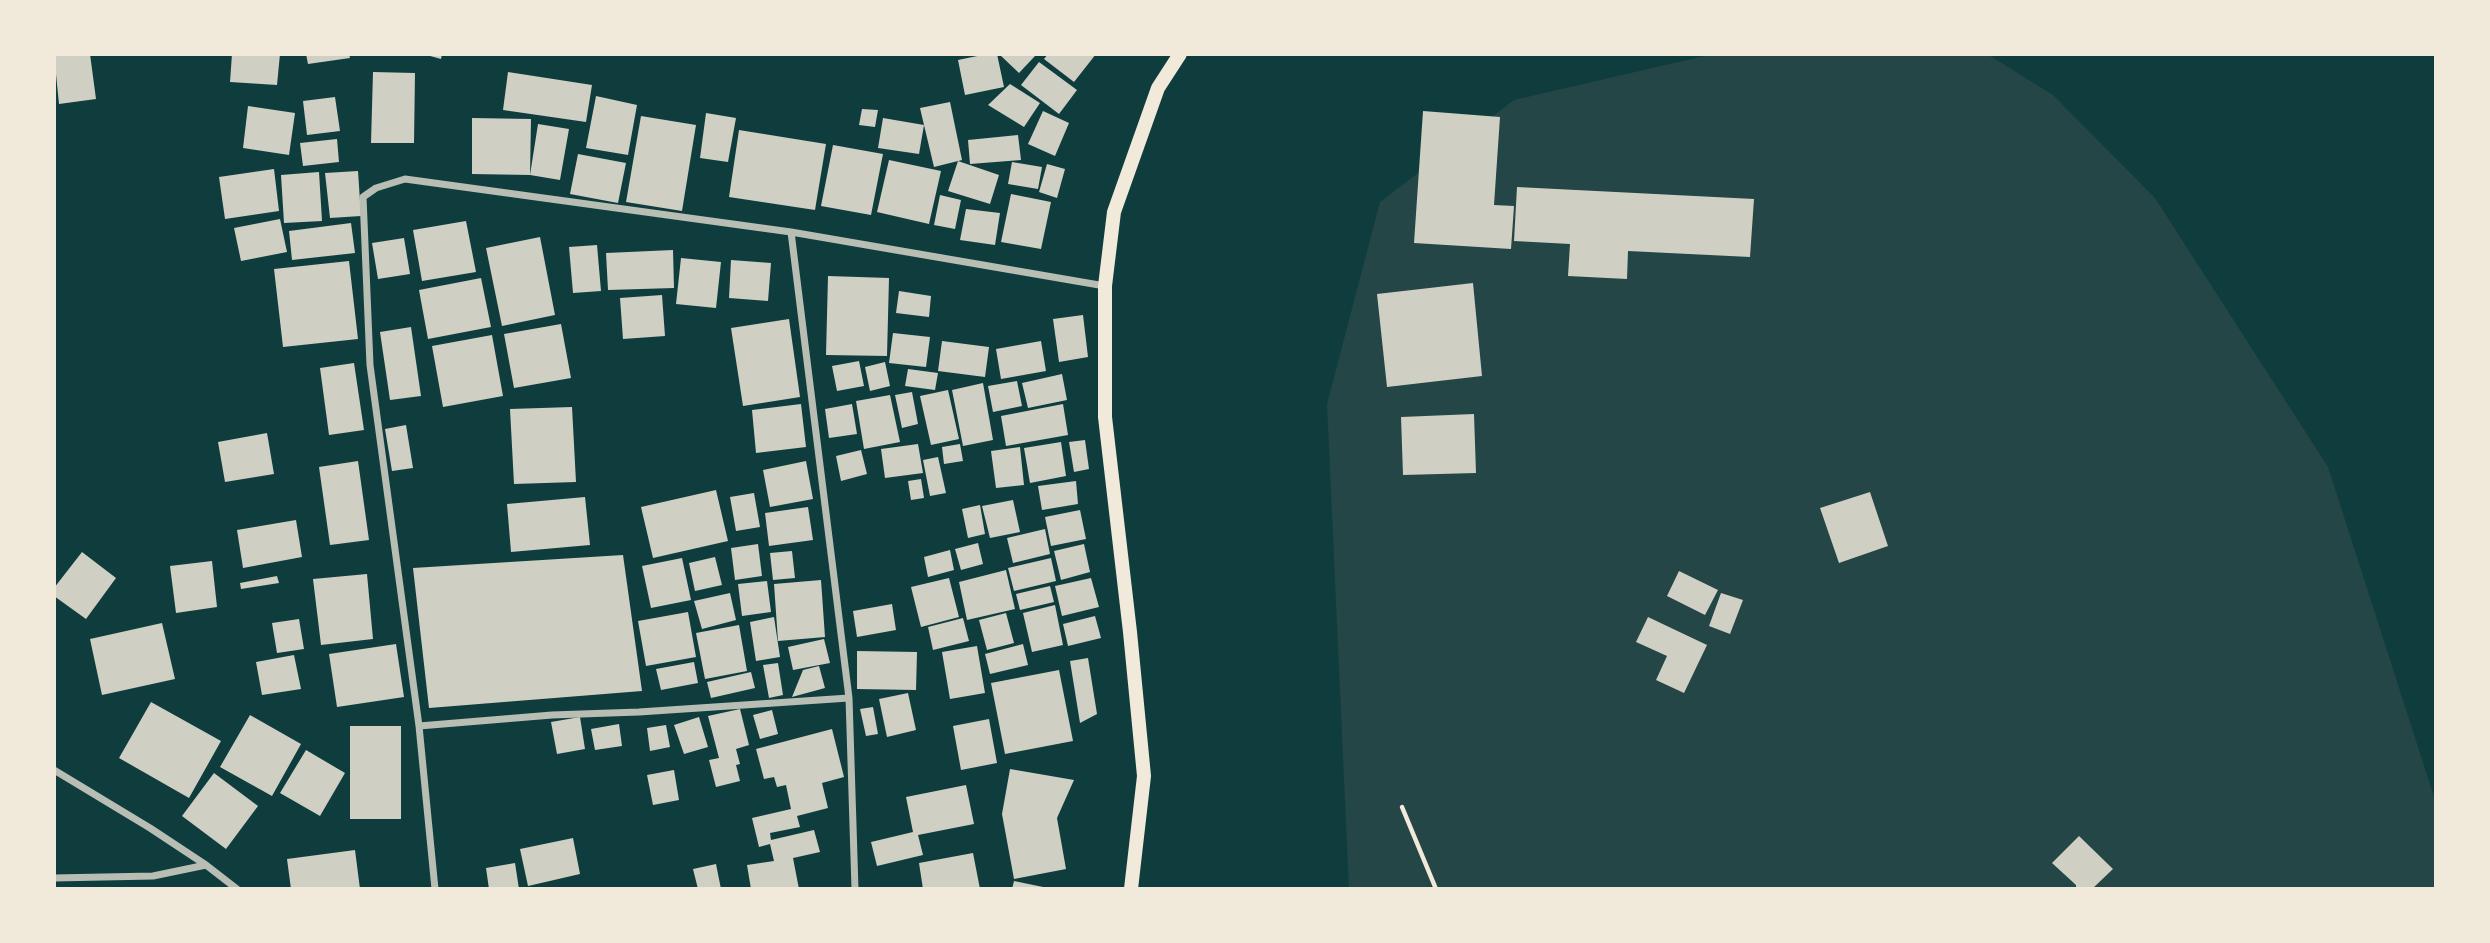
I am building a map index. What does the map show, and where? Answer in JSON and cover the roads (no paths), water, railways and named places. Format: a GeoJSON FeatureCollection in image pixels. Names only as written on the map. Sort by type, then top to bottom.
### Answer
{"type":"FeatureCollection","features":[{"type":"Feature","properties":{"kind":"main road"},"geometry":{"type":"LineString","coordinates":[[1130,889],[1144,776],[1105,417],[1105,286],[1114,212],[1158,88],[1180,54]]}},
{"type":"Feature","properties":{"kind":"street"},"geometry":{"type":"LineString","coordinates":[[435,889],[419,726],[370,365],[363,197],[383,185],[405,178],[791,232],[1105,286]]}},
{"type":"Feature","properties":{"kind":"street"},"geometry":{"type":"LineString","coordinates":[[791,232],[849,698],[855,889]]}},
{"type":"Feature","properties":{"kind":"street"},"geometry":{"type":"LineString","coordinates":[[419,726],[552,715],[849,698]]}},
{"type":"Feature","properties":{"kind":"street"},"geometry":{"type":"LineString","coordinates":[[54,770],[206,865],[237,889]]}},
{"type":"Feature","properties":{"kind":"street"},"geometry":{"type":"LineString","coordinates":[[54,878],[153,876],[206,865]]}}]}
